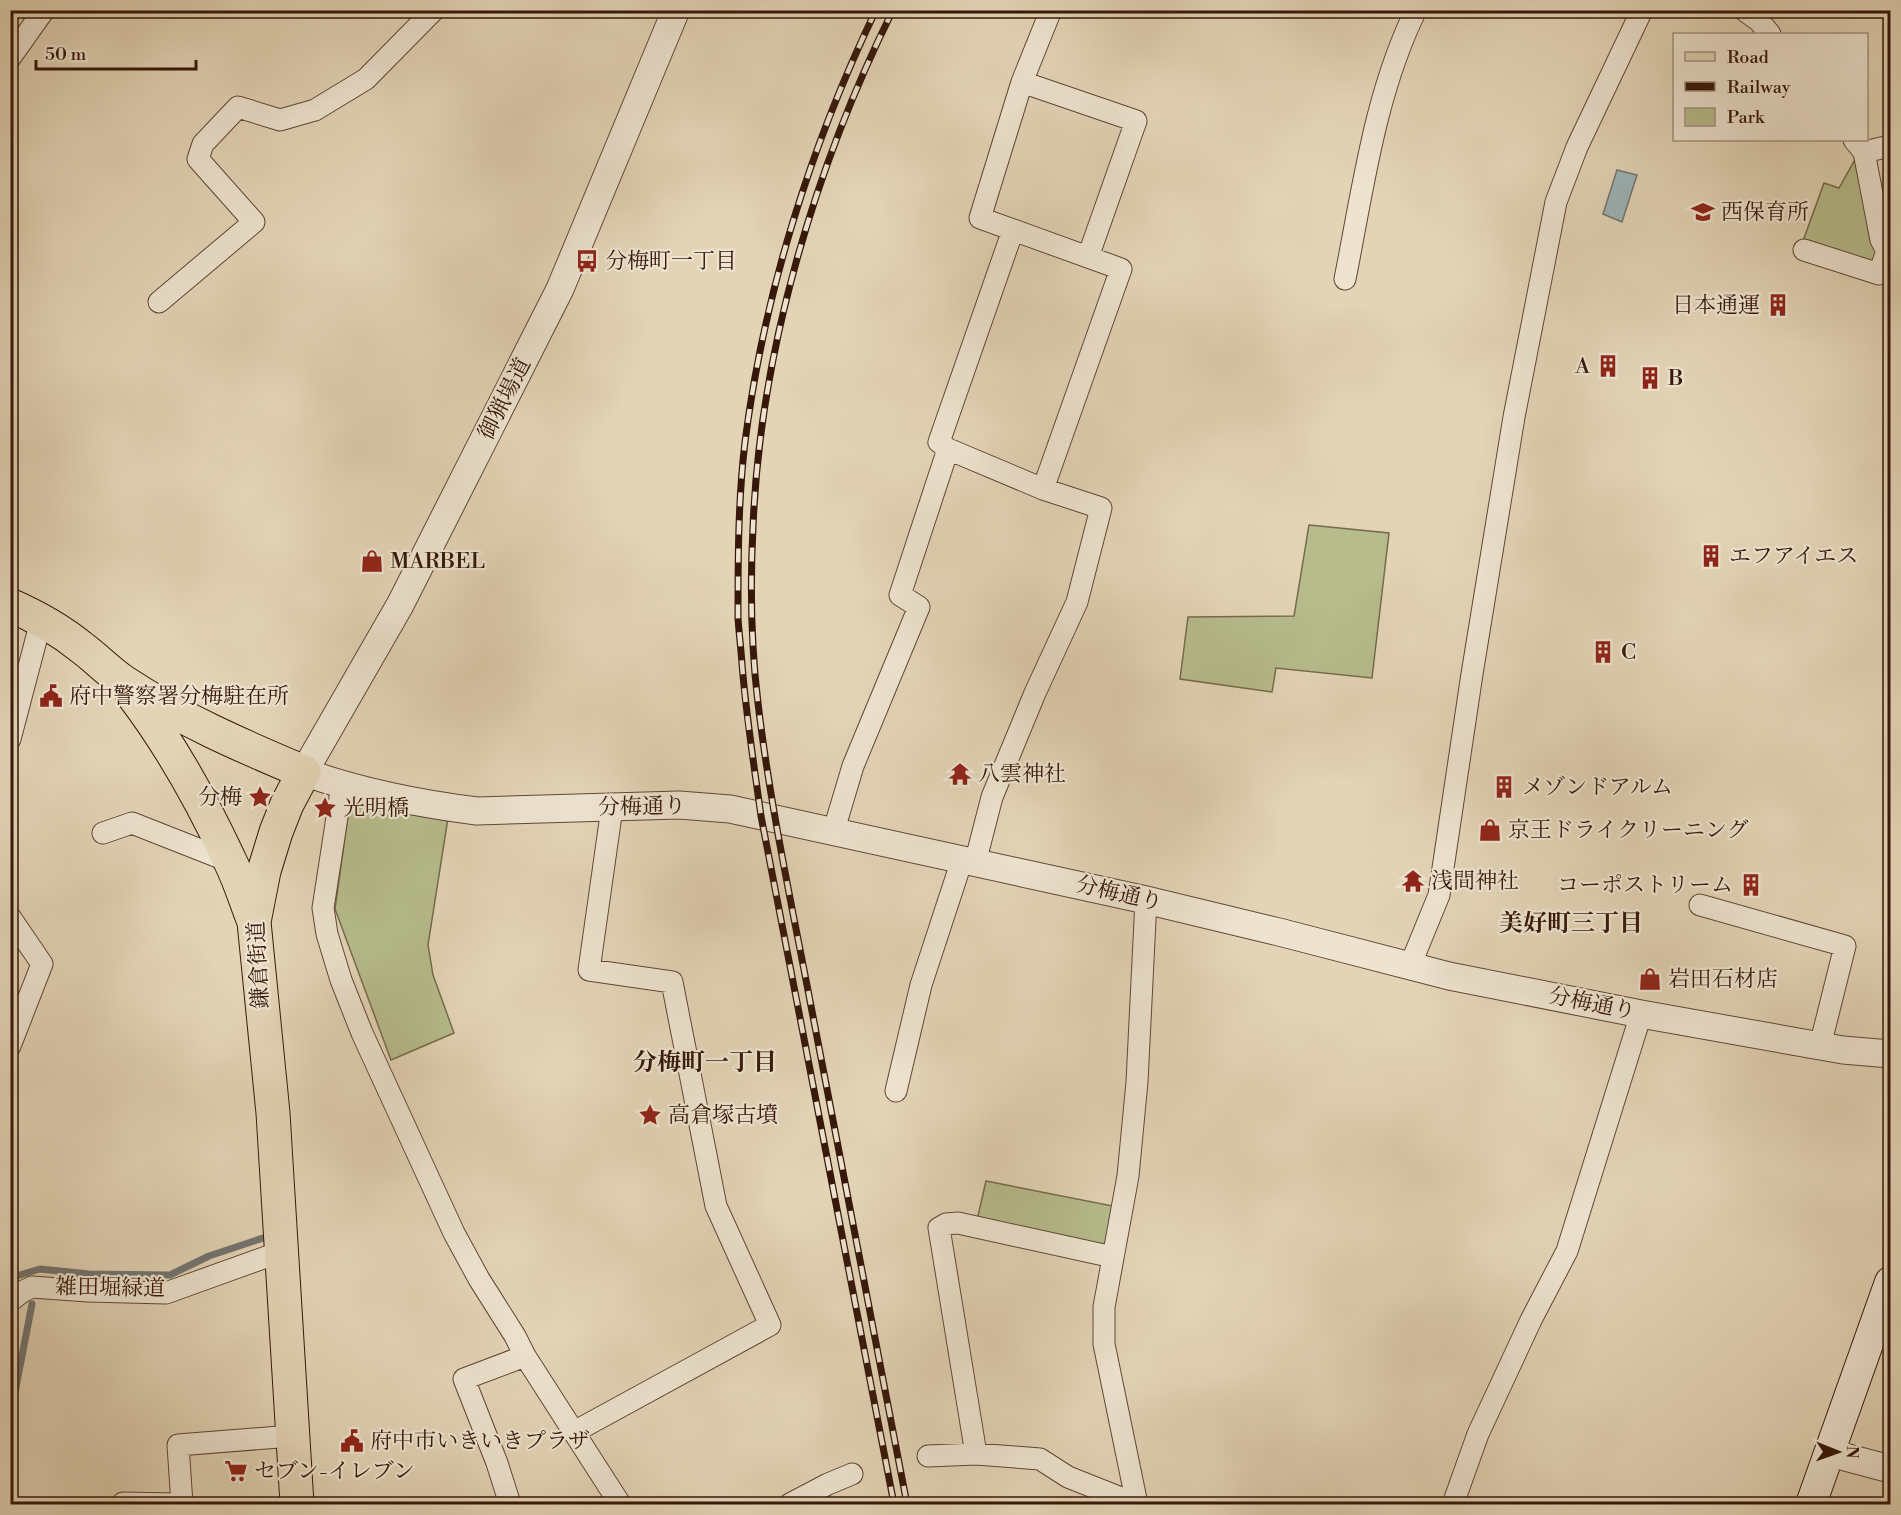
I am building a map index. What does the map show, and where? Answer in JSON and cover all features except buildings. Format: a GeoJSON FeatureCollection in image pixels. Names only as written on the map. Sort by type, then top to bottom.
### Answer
{"type":"FeatureCollection","features":[{"type":"Feature","properties":{"kind":"main road"},"geometry":{"type":"LineString","coordinates":[[10,605],[41,621],[80,646],[122,680],[171,711],[224,738],[304,772]]}},
{"type":"Feature","properties":{"kind":"main road"},"geometry":{"type":"LineString","coordinates":[[122,680],[178,760],[231,862],[254,922]]}},
{"type":"Feature","properties":{"kind":"main road","name":"鎌倉街道"},"geometry":{"type":"LineString","coordinates":[[297,1504],[273,1113],[254,922],[264,871],[276,831],[304,772]]}},
{"type":"Feature","properties":{"kind":"main road"},"geometry":{"type":"LineString","coordinates":[[1810,1504],[1890,1282]]}},
{"type":"Feature","properties":{"kind":"street"},"geometry":{"type":"LineString","coordinates":[[10,58],[44,10]]}},
{"type":"Feature","properties":{"kind":"street"},"geometry":{"type":"LineString","coordinates":[[159,302],[254,222],[198,159],[203,144],[217,129],[238,107],[280,120],[315,110],[366,79],[434,10]]}},
{"type":"Feature","properties":{"kind":"street","name":"御猟場道"},"geometry":{"type":"LineString","coordinates":[[304,772],[400,605],[560,290],[676,10]]}},
{"type":"Feature","properties":{"kind":"street"},"geometry":{"type":"LineString","coordinates":[[1043,489],[1121,268],[980,218],[1022,82],[1051,10]]}},
{"type":"Feature","properties":{"kind":"street"},"geometry":{"type":"LineString","coordinates":[[1345,279],[1376,128],[1395,62],[1416,10]]}},
{"type":"Feature","properties":{"kind":"street"},"geometry":{"type":"LineString","coordinates":[[1410,966],[1439,895],[1514,417],[1556,202],[1577,147],[1642,10]]}},
{"type":"Feature","properties":{"kind":"street"},"geometry":{"type":"LineString","coordinates":[[1744,10],[1759,21],[1769,33]]}},
{"type":"Feature","properties":{"kind":"street"},"geometry":{"type":"LineString","coordinates":[[1022,82],[1136,121],[1088,257]]}},
{"type":"Feature","properties":{"kind":"street"},"geometry":{"type":"LineString","coordinates":[[1804,250],[1879,274],[1889,253],[1881,240],[1859,146],[1890,146]]}},
{"type":"Feature","properties":{"kind":"street"},"geometry":{"type":"LineString","coordinates":[[896,1091],[921,985],[992,797],[1035,693],[1077,602],[1101,508],[1043,489],[948,449],[939,442],[1013,230]]}},
{"type":"Feature","properties":{"kind":"street"},"geometry":{"type":"LineString","coordinates":[[833,833],[853,766],[919,607],[900,595],[948,449]]}},
{"type":"Feature","properties":{"kind":"street"},"geometry":{"type":"LineString","coordinates":[[10,739],[41,621]]}},
{"type":"Feature","properties":{"kind":"street","name":"分梅通り"},"geometry":{"type":"LineString","coordinates":[[304,772],[342,785],[477,811],[679,805],[730,809],[1146,900],[1449,976],[1820,1046],[1890,1054]]}},
{"type":"Feature","properties":{"kind":"street"},"geometry":{"type":"LineString","coordinates":[[342,785],[323,908],[327,934],[341,980],[362,1033],[454,1233],[525,1356],[620,1504]]}},
{"type":"Feature","properties":{"kind":"street"},"geometry":{"type":"LineString","coordinates":[[574,1432],[770,1324],[716,1206],[672,982],[589,970],[612,808]]}},
{"type":"Feature","properties":{"kind":"street"},"geometry":{"type":"LineString","coordinates":[[103,833],[132,823],[231,862]]}},
{"type":"Feature","properties":{"kind":"street"},"geometry":{"type":"LineString","coordinates":[[1136,1504],[1104,1344],[1104,1307],[1128,1176],[1137,1082],[1146,900]]}},
{"type":"Feature","properties":{"kind":"street"},"geometry":{"type":"LineString","coordinates":[[1700,905],[1845,946],[1820,1046]]}},
{"type":"Feature","properties":{"kind":"street"},"geometry":{"type":"LineString","coordinates":[[10,917],[42,964],[10,1046]]}},
{"type":"Feature","properties":{"kind":"street"},"geometry":{"type":"LineString","coordinates":[[1453,1504],[1478,1434],[1567,1251],[1641,1014]]}},
{"type":"Feature","properties":{"kind":"street"},"geometry":{"type":"LineString","coordinates":[[976,1454],[939,1228],[946,1224],[958,1223],[1113,1257]]}},
{"type":"Feature","properties":{"kind":"street","name":"雑田堀緑道"},"geometry":{"type":"LineString","coordinates":[[10,1301],[32,1287],[166,1293],[280,1252]]}},
{"type":"Feature","properties":{"kind":"street"},"geometry":{"type":"LineString","coordinates":[[510,1504],[497,1463],[464,1379],[525,1356]]}},
{"type":"Feature","properties":{"kind":"street"},"geometry":{"type":"LineString","coordinates":[[182,1504],[178,1445],[292,1437]]}},
{"type":"Feature","properties":{"kind":"street"},"geometry":{"type":"LineString","coordinates":[[1830,1453],[1890,1469]]}},
{"type":"Feature","properties":{"kind":"street"},"geometry":{"type":"LineString","coordinates":[[928,1456],[976,1454],[1040,1459],[1068,1477],[1136,1504]]}},
{"type":"Feature","properties":{"kind":"street"},"geometry":{"type":"LineString","coordinates":[[790,1504],[852,1474]]}},
{"type":"Feature","properties":{"kind":"street"},"geometry":{"type":"LineString","coordinates":[[123,1503],[176,1504]]}},
{"type":"Feature","properties":{"kind":"green space"},"geometry":{"type":"Polygon","coordinates":[[[1857,156],[1882,247],[1876,266],[1803,241],[1824,183],[1839,188],[1857,156]]]}},
{"type":"Feature","properties":{"kind":"green space"},"geometry":{"type":"Polygon","coordinates":[[[1309,525],[1389,533],[1372,678],[1276,668],[1272,692],[1180,679],[1188,617],[1294,616],[1309,525]]]}},
{"type":"Feature","properties":{"kind":"green space"},"geometry":{"type":"Polygon","coordinates":[[[369,799],[448,818],[428,945],[433,975],[454,1033],[391,1060],[335,909],[350,801],[369,799]]]}},
{"type":"Feature","properties":{"kind":"green space"},"geometry":{"type":"Polygon","coordinates":[[[986,1181],[1118,1207],[1111,1249],[977,1220],[986,1181]]]}},
{"type":"Feature","properties":{"kind":"water"},"geometry":{"type":"Polygon","coordinates":[[[1617,170],[1637,175],[1622,222],[1603,214],[1617,170]]]}},
{"type":"Feature","properties":{"kind":"waterway"},"geometry":{"type":"LineString","coordinates":[[10,1278],[40,1269],[89,1274],[170,1275],[209,1256],[269,1236]]}},
{"type":"Feature","properties":{"kind":"waterway"},"geometry":{"type":"LineString","coordinates":[[10,1435],[11,1413],[32,1304]]}},
{"type":"Feature","properties":{"kind":"railway"},"geometry":{"type":"LineString","coordinates":[[876,10],[852,61],[811,167],[793,221],[764,331],[753,386],[741,486],[738,618],[761,816],[894,1504]]}},
{"type":"Feature","properties":{"kind":"railway"},"geometry":{"type":"LineString","coordinates":[[893,10],[839,132],[796,261],[767,394],[758,461],[751,593],[756,681],[775,817],[907,1504]]}},
{"type":"Feature","properties":{"kind":"place","name":"西保育所"},"geometry":{"type":"Point","coordinates":[1703,212]}},
{"type":"Feature","properties":{"kind":"place","name":"分梅町一丁目"},"geometry":{"type":"Point","coordinates":[587,261]}},
{"type":"Feature","properties":{"kind":"place","name":"日本通運"},"geometry":{"type":"Point","coordinates":[1778,305]}},
{"type":"Feature","properties":{"kind":"place","name":"A"},"geometry":{"type":"Point","coordinates":[1608,366]}},
{"type":"Feature","properties":{"kind":"place","name":"B"},"geometry":{"type":"Point","coordinates":[1650,378]}},
{"type":"Feature","properties":{"kind":"place","name":"エフアイエス"},"geometry":{"type":"Point","coordinates":[1711,556]}},
{"type":"Feature","properties":{"kind":"place","name":"MARBEL"},"geometry":{"type":"Point","coordinates":[372,561]}},
{"type":"Feature","properties":{"kind":"place","name":"C"},"geometry":{"type":"Point","coordinates":[1603,652]}},
{"type":"Feature","properties":{"kind":"place","name":"府中警察署分梅駐在所"},"geometry":{"type":"Point","coordinates":[51,696]}},
{"type":"Feature","properties":{"kind":"place","name":"八雲神社"},"geometry":{"type":"Point","coordinates":[960,774]}},
{"type":"Feature","properties":{"kind":"place","name":"メゾンドアルム"},"geometry":{"type":"Point","coordinates":[1504,787]}},
{"type":"Feature","properties":{"kind":"place","name":"分梅"},"geometry":{"type":"Point","coordinates":[260,797]}},
{"type":"Feature","properties":{"kind":"place","name":"光明橋"},"geometry":{"type":"Point","coordinates":[325,808]}},
{"type":"Feature","properties":{"kind":"place","name":"京王ドライクリーニング"},"geometry":{"type":"Point","coordinates":[1490,830]}},
{"type":"Feature","properties":{"kind":"place","name":"浅間神社"},"geometry":{"type":"Point","coordinates":[1413,881]}},
{"type":"Feature","properties":{"kind":"place","name":"コーポストリーム"},"geometry":{"type":"Point","coordinates":[1751,885]}},
{"type":"Feature","properties":{"kind":"place","name":"岩田石材店"},"geometry":{"type":"Point","coordinates":[1650,979]}},
{"type":"Feature","properties":{"kind":"place","name":"高倉塚古墳"},"geometry":{"type":"Point","coordinates":[650,1115]}},
{"type":"Feature","properties":{"kind":"place","name":"府中市いきいきプラザ"},"geometry":{"type":"Point","coordinates":[352,1441]}},
{"type":"Feature","properties":{"kind":"place","name":"セブン-イレブン"},"geometry":{"type":"Point","coordinates":[236,1471]}},
{"type":"Feature","properties":{"kind":"district","name":"美好町三丁目"},"geometry":{"type":"Point","coordinates":[1571,924]}},
{"type":"Feature","properties":{"kind":"district","name":"分梅町一丁目"},"geometry":{"type":"Point","coordinates":[705,1063]}}]}
